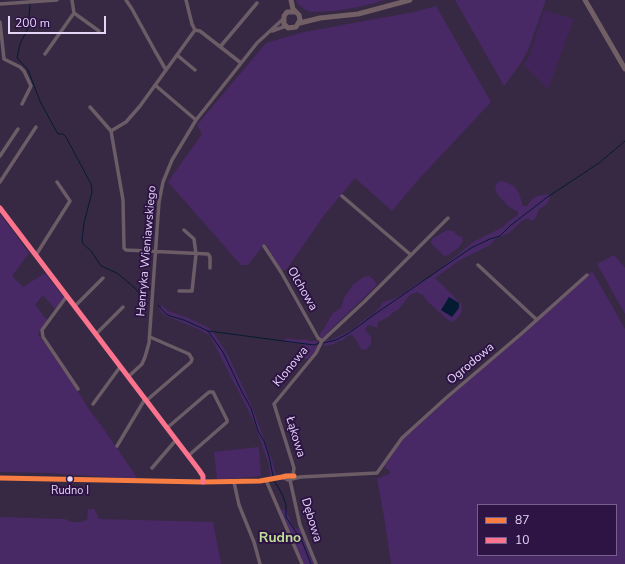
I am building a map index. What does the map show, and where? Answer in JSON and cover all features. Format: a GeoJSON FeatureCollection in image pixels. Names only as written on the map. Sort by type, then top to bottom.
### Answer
{"type":"FeatureCollection","features":[{"type":"Feature","properties":{"kind":"street"},"geometry":{"type":"LineString","coordinates":[[0,4],[57,0]]}},
{"type":"Feature","properties":{"kind":"street"},"geometry":{"type":"LineString","coordinates":[[45,54],[74,13],[72,0]]}},
{"type":"Feature","properties":{"kind":"street"},"geometry":{"type":"LineString","coordinates":[[126,0],[166,70]]}},
{"type":"Feature","properties":{"kind":"street"},"geometry":{"type":"LineString","coordinates":[[186,0],[195,30],[200,31],[241,63]]}},
{"type":"Feature","properties":{"kind":"street"},"geometry":{"type":"LineString","coordinates":[[288,0],[287,12],[283,19],[286,26],[294,28],[300,23],[320,18],[362,13],[410,0]]}},
{"type":"Feature","properties":{"kind":"street"},"geometry":{"type":"LineString","coordinates":[[291,0],[300,23]]}},
{"type":"Feature","properties":{"kind":"street"},"geometry":{"type":"LineString","coordinates":[[586,0],[625,69]]}},
{"type":"Feature","properties":{"kind":"street"},"geometry":{"type":"LineString","coordinates":[[220,47],[257,3]]}},
{"type":"Feature","properties":{"kind":"street"},"geometry":{"type":"LineString","coordinates":[[287,12],[297,13],[303,17],[320,18]]}},
{"type":"Feature","properties":{"kind":"street"},"geometry":{"type":"LineString","coordinates":[[74,13],[99,31]]}},
{"type":"Feature","properties":{"kind":"street","name":"Henryka Wieniawskiego"},"geometry":{"type":"LineString","coordinates":[[128,377],[142,364],[150,337],[158,213],[163,182],[175,153],[196,120],[257,43],[283,19]]}},
{"type":"Feature","properties":{"kind":"street"},"geometry":{"type":"LineString","coordinates":[[0,22],[4,59],[16,64],[24,71],[31,86],[22,104]]}},
{"type":"Feature","properties":{"kind":"street","name":"Henryka Wieniawskiego"},"geometry":{"type":"LineString","coordinates":[[267,33],[286,26]]}},
{"type":"Feature","properties":{"kind":"street"},"geometry":{"type":"LineString","coordinates":[[110,131],[126,122],[195,30]]}},
{"type":"Feature","properties":{"kind":"street"},"geometry":{"type":"LineString","coordinates":[[177,55],[195,70]]}},
{"type":"Feature","properties":{"kind":"street"},"geometry":{"type":"LineString","coordinates":[[155,85],[196,120]]}},
{"type":"Feature","properties":{"kind":"street"},"geometry":{"type":"LineString","coordinates":[[90,107],[110,131],[123,200],[124,248],[126,250],[208,254],[210,257],[210,268]]}},
{"type":"Feature","properties":{"kind":"street"},"geometry":{"type":"LineString","coordinates":[[0,182],[36,128]]}},
{"type":"Feature","properties":{"kind":"street"},"geometry":{"type":"LineString","coordinates":[[0,156],[18,129]]}},
{"type":"Feature","properties":{"kind":"street"},"geometry":{"type":"LineString","coordinates":[[36,255],[70,201],[57,182]]}},
{"type":"Feature","properties":{"kind":"street"},"geometry":{"type":"LineString","coordinates":[[342,196],[411,255]]}},
{"type":"Feature","properties":{"kind":"street"},"geometry":{"type":"LineString","coordinates":[[0,208],[201,473],[203,482]]}},
{"type":"Feature","properties":{"kind":"street","name":"Klonowa"},"geometry":{"type":"LineString","coordinates":[[274,404],[316,353],[322,341],[354,312],[448,218]]}},
{"type":"Feature","properties":{"kind":"street"},"geometry":{"type":"LineString","coordinates":[[179,291],[192,291],[196,254],[194,239],[184,230]]}},
{"type":"Feature","properties":{"kind":"street","name":"Olchowa"},"geometry":{"type":"LineString","coordinates":[[264,246],[281,272],[318,338],[322,341]]}},
{"type":"Feature","properties":{"kind":"street"},"geometry":{"type":"LineString","coordinates":[[478,265],[538,320]]}},
{"type":"Feature","properties":{"kind":"street","name":"Ogrodowa"},"geometry":{"type":"LineString","coordinates":[[294,476],[375,474],[379,472],[402,438],[446,398],[538,320],[587,275]]}},
{"type":"Feature","properties":{"kind":"street"},"geometry":{"type":"LineString","coordinates":[[75,306],[103,278]]}},
{"type":"Feature","properties":{"kind":"street"},"geometry":{"type":"LineString","coordinates":[[67,296],[42,330],[43,337],[78,389]]}},
{"type":"Feature","properties":{"kind":"street"},"geometry":{"type":"LineString","coordinates":[[96,334],[123,307]]}},
{"type":"Feature","properties":{"kind":"street"},"geometry":{"type":"LineString","coordinates":[[117,446],[146,400],[191,362],[192,359],[189,354],[150,337]]}},
{"type":"Feature","properties":{"kind":"street"},"geometry":{"type":"LineString","coordinates":[[93,404],[120,367]]}},
{"type":"Feature","properties":{"kind":"street"},"geometry":{"type":"LineString","coordinates":[[167,428],[209,392],[213,392],[227,422],[188,456]]}},
{"type":"Feature","properties":{"kind":"street","name":"Łąkowa"},"geometry":{"type":"LineString","coordinates":[[274,404],[294,468],[294,476]]}},
{"type":"Feature","properties":{"kind":"street"},"geometry":{"type":"LineString","coordinates":[[152,468],[176,440]]}},
{"type":"Feature","properties":{"kind":"street"},"geometry":{"type":"LineString","coordinates":[[0,478],[234,482],[294,476]]}},
{"type":"Feature","properties":{"kind":"street"},"geometry":{"type":"LineString","coordinates":[[282,477],[290,480],[294,476]]}},
{"type":"Feature","properties":{"kind":"street"},"geometry":{"type":"LineString","coordinates":[[266,480],[302,564]]}},
{"type":"Feature","properties":{"kind":"street","name":"Dębowa"},"geometry":{"type":"LineString","coordinates":[[290,480],[300,525],[316,564]]}},
{"type":"Feature","properties":{"kind":"street"},"geometry":{"type":"LineString","coordinates":[[234,482],[240,505],[254,542],[260,564]]}},
{"type":"Feature","properties":{"kind":"shaded area"},"geometry":{"type":"Polygon","coordinates":[[[296,0],[385,0],[336,11],[311,12],[304,9],[296,0]]]}},
{"type":"Feature","properties":{"kind":"shaded area"},"geometry":{"type":"Polygon","coordinates":[[[455,0],[546,0],[528,50],[521,63],[504,86],[455,0]]]}},
{"type":"Feature","properties":{"kind":"shaded area"},"geometry":{"type":"Polygon","coordinates":[[[436,6],[491,102],[418,180],[392,211],[355,178],[325,214],[286,270],[281,270],[265,243],[248,265],[241,265],[168,182],[202,134],[197,125],[266,43],[304,32],[414,12],[436,6]]]}},
{"type":"Feature","properties":{"kind":"shaded area"},"geometry":{"type":"Polygon","coordinates":[[[544,10],[574,19],[548,89],[523,64],[529,57],[544,10]]]}},
{"type":"Feature","properties":{"kind":"shaded area"},"geometry":{"type":"Polygon","coordinates":[[[503,181],[514,186],[519,193],[523,206],[527,206],[532,199],[538,196],[547,194],[550,196],[549,200],[547,204],[539,209],[535,219],[531,221],[528,218],[522,221],[509,233],[495,239],[490,245],[460,260],[435,278],[461,304],[462,311],[458,318],[452,322],[448,320],[427,301],[423,295],[417,292],[410,295],[399,309],[390,316],[378,322],[377,328],[370,325],[367,326],[365,330],[371,337],[371,344],[366,350],[361,349],[352,335],[347,336],[343,340],[334,344],[324,346],[323,343],[326,339],[331,340],[353,329],[372,315],[383,302],[401,295],[416,284],[430,277],[473,242],[503,227],[518,215],[518,212],[508,206],[497,194],[495,187],[498,182],[503,181]]]}},
{"type":"Feature","properties":{"kind":"shaded area"},"geometry":{"type":"Polygon","coordinates":[[[0,214],[29,253],[12,276],[23,287],[45,273],[64,298],[55,309],[43,295],[35,305],[48,321],[38,334],[138,479],[48,473],[0,472],[0,214]]]}},
{"type":"Feature","properties":{"kind":"shaded area"},"geometry":{"type":"Polygon","coordinates":[[[447,230],[453,231],[458,236],[462,237],[463,241],[459,247],[449,255],[444,256],[431,242],[432,239],[447,230]]]}},
{"type":"Feature","properties":{"kind":"shaded area"},"geometry":{"type":"Polygon","coordinates":[[[614,255],[625,268],[625,314],[597,264],[614,255]]]}},
{"type":"Feature","properties":{"kind":"shaded area"},"geometry":{"type":"Polygon","coordinates":[[[592,271],[625,329],[625,564],[391,564],[377,479],[390,474],[390,471],[384,467],[403,439],[592,271]]]}},
{"type":"Feature","properties":{"kind":"shaded area"},"geometry":{"type":"Polygon","coordinates":[[[369,276],[377,285],[322,338],[319,336],[333,313],[341,308],[344,298],[353,285],[363,277],[369,276]]]}},
{"type":"Feature","properties":{"kind":"shaded area"},"geometry":{"type":"Polygon","coordinates":[[[162,305],[168,311],[186,317],[209,328],[214,333],[228,355],[251,404],[272,460],[276,475],[270,476],[269,465],[253,420],[210,336],[196,328],[164,315],[159,309],[162,305]]]}},
{"type":"Feature","properties":{"kind":"shaded area"},"geometry":{"type":"Polygon","coordinates":[[[285,338],[317,341],[319,344],[318,348],[308,359],[305,359],[300,352],[304,349],[304,345],[286,342],[284,341],[285,338]]]}},
{"type":"Feature","properties":{"kind":"shaded area"},"geometry":{"type":"Polygon","coordinates":[[[259,447],[261,476],[217,480],[214,452],[259,447]]]}},
{"type":"Feature","properties":{"kind":"shaded area"},"geometry":{"type":"Polygon","coordinates":[[[88,509],[94,509],[99,519],[213,522],[221,564],[0,564],[0,517],[65,519],[71,522],[81,522],[87,520],[88,509]]]}},
{"type":"Feature","properties":{"kind":"shaded area"},"geometry":{"type":"Polygon","coordinates":[[[286,509],[292,525],[296,529],[299,528],[314,564],[304,564],[280,510],[286,509]]]}},
{"type":"Feature","properties":{"kind":"water"},"geometry":{"type":"Polygon","coordinates":[[[449,297],[459,303],[459,308],[452,317],[441,310],[449,297]]]}},
{"type":"Feature","properties":{"kind":"waterway"},"geometry":{"type":"LineString","coordinates":[[30,5],[28,28],[20,44],[17,58],[28,70],[40,101],[55,129],[58,134],[63,134],[66,137],[91,184],[92,192],[84,223],[83,244],[91,251],[101,266],[117,273],[135,288],[148,303]]}},
{"type":"Feature","properties":{"kind":"waterway"},"geometry":{"type":"LineString","coordinates":[[323,343],[336,340],[349,333],[471,248],[500,236],[510,226],[546,198],[599,163],[625,141]]}},
{"type":"Feature","properties":{"kind":"waterway"},"geometry":{"type":"LineString","coordinates":[[158,305],[166,314],[208,331],[223,352],[251,408],[258,431],[264,441],[269,456],[273,476]]}},
{"type":"Feature","properties":{"kind":"waterway"},"geometry":{"type":"LineString","coordinates":[[208,331],[314,345],[320,343]]}},
{"type":"Feature","properties":{"kind":"waterway"},"geometry":{"type":"LineString","coordinates":[[274,481],[283,496],[286,505],[286,517],[302,541],[311,564]]}},
{"type":"Feature","properties":{"kind":"transit line","name":"10"},"geometry":{"type":"LineString","coordinates":[[0,208],[199,470],[203,476],[203,482]]}},
{"type":"Feature","properties":{"kind":"transit line","name":"87"},"geometry":{"type":"LineString","coordinates":[[0,478],[203,482],[260,481],[294,476]]}},
{"type":"Feature","properties":{"kind":"place","name":"Rudno I"},"geometry":{"type":"Point","coordinates":[70,479]}},
{"type":"Feature","properties":{"kind":"district","name":"Rudno"},"geometry":{"type":"Point","coordinates":[280,539]}}]}
